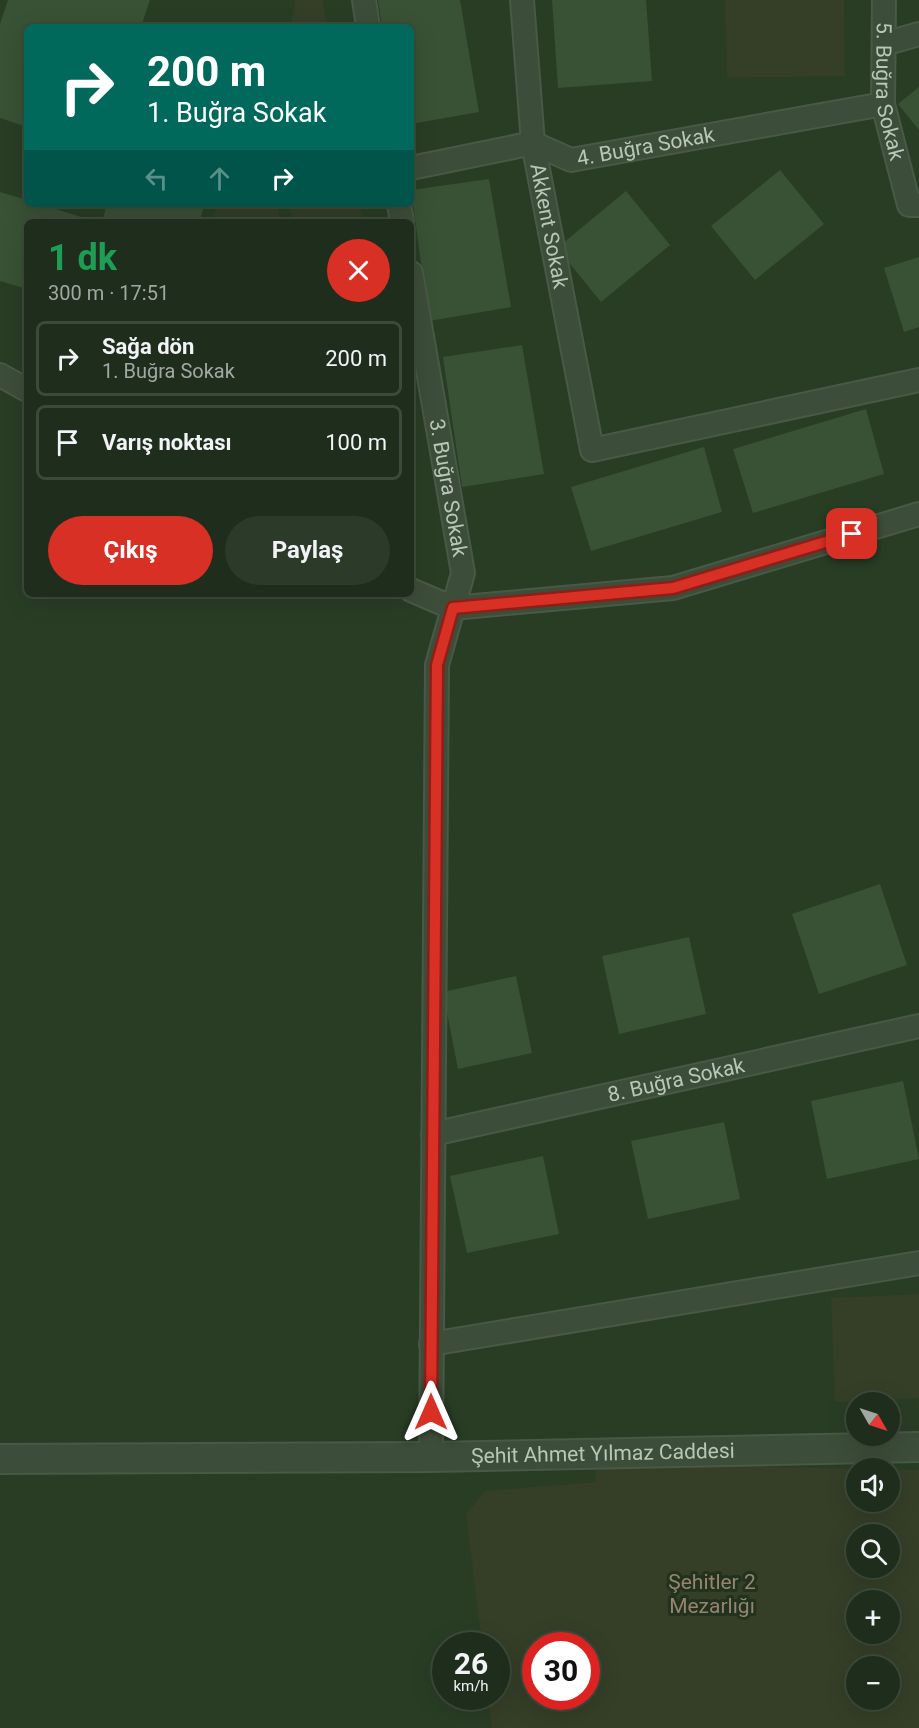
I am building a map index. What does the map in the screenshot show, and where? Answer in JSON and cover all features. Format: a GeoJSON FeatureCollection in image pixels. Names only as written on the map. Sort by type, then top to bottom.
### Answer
{"type":"FeatureCollection","features":[{"type":"Feature","properties":{"kind":"street"},"geometry":{"type":"LineString","coordinates":[[364,0],[368,24]]}},
{"type":"Feature","properties":{"kind":"street","name":"Akkent Sokak"},"geometry":{"type":"LineString","coordinates":[[522,0],[533,143],[592,450],[919,380]]}},
{"type":"Feature","properties":{"kind":"street","name":"5. Buğra Sokak"},"geometry":{"type":"LineString","coordinates":[[884,0],[882,104],[909,205],[919,205]]}},
{"type":"Feature","properties":{"kind":"street"},"geometry":{"type":"LineString","coordinates":[[884,44],[919,34]]}},
{"type":"Feature","properties":{"kind":"street","name":"4. Buğra Sokak"},"geometry":{"type":"LineString","coordinates":[[533,143],[571,160],[882,104]]}},
{"type":"Feature","properties":{"kind":"street"},"geometry":{"type":"LineString","coordinates":[[414,167],[533,143]]}},
{"type":"Feature","properties":{"kind":"street","name":"3. Buğra Sokak"},"geometry":{"type":"LineString","coordinates":[[414,290],[463,573],[437,665],[431,1457]]}},
{"type":"Feature","properties":{"kind":"street"},"geometry":{"type":"LineString","coordinates":[[0,375],[24,388]]}},
{"type":"Feature","properties":{"kind":"street"},"geometry":{"type":"LineString","coordinates":[[414,591],[453,608],[673,588],[919,514]]}},
{"type":"Feature","properties":{"kind":"street","name":"8. Buğra Sokak"},"geometry":{"type":"LineString","coordinates":[[433,1134],[919,1026]]}},
{"type":"Feature","properties":{"kind":"street"},"geometry":{"type":"LineString","coordinates":[[431,1344],[919,1263]]}},
{"type":"Feature","properties":{"kind":"street","name":"Şehit Ahmet Yılmaz Caddesi"},"geometry":{"type":"LineString","coordinates":[[0,1460],[431,1457],[919,1447]]}},
{"type":"Feature","properties":{"kind":"green space"},"geometry":{"type":"Polygon","coordinates":[[[295,0],[323,0],[327,24],[291,24],[295,0]]]}},
{"type":"Feature","properties":{"kind":"green space"},"geometry":{"type":"Polygon","coordinates":[[[725,0],[844,0],[845,76],[727,78],[725,0]]]}},
{"type":"Feature","properties":{"kind":"green space"},"geometry":{"type":"Polygon","coordinates":[[[217,207],[278,207],[280,219],[213,219],[217,207]]]}},
{"type":"Feature","properties":{"kind":"green space"},"geometry":{"type":"Polygon","coordinates":[[[290,207],[360,207],[362,219],[292,219],[290,207]]]}},
{"type":"Feature","properties":{"kind":"green space"},"geometry":{"type":"Polygon","coordinates":[[[919,1294],[919,1398],[900,1399],[900,1392],[846,1392],[846,1401],[835,1402],[831,1298],[919,1294]]]}},
{"type":"Feature","properties":{"kind":"green space","name":"Şehitler 2 Mezarlığı"},"geometry":{"type":"Polygon","coordinates":[[[683,1456],[782,1467],[846,1469],[846,1512],[900,1512],[900,1470],[919,1470],[919,1728],[492,1728],[490,1710],[510,1710],[510,1632],[480,1632],[466,1514],[485,1491],[595,1482],[596,1471],[683,1456]]]}},
{"type":"Feature","properties":{"kind":"building"},"geometry":{"type":"Polygon","coordinates":[[[8,0],[150,0],[142,24],[24,24],[24,126],[0,118],[0,24],[8,0]]]}},
{"type":"Feature","properties":{"kind":"building"},"geometry":{"type":"Polygon","coordinates":[[[378,0],[460,0],[479,112],[414,123],[414,24],[382,24],[378,0]]]}},
{"type":"Feature","properties":{"kind":"building"},"geometry":{"type":"Polygon","coordinates":[[[552,0],[646,0],[652,81],[558,88],[552,0]]]}},
{"type":"Feature","properties":{"kind":"building"},"geometry":{"type":"Polygon","coordinates":[[[919,87],[919,130],[898,104],[919,87]]]}},
{"type":"Feature","properties":{"kind":"building"},"geometry":{"type":"Polygon","coordinates":[[[780,170],[824,224],[755,280],[711,226],[780,170]]]}},
{"type":"Feature","properties":{"kind":"building"},"geometry":{"type":"Polygon","coordinates":[[[489,179],[511,307],[429,321],[413,207],[414,190],[489,179]]]}},
{"type":"Feature","properties":{"kind":"building"},"geometry":{"type":"Polygon","coordinates":[[[626,191],[670,245],[601,302],[557,248],[626,191]]]}},
{"type":"Feature","properties":{"kind":"building"},"geometry":{"type":"Polygon","coordinates":[[[0,192],[24,199],[24,207],[50,207],[88,219],[24,219],[24,288],[0,281],[0,192]]]}},
{"type":"Feature","properties":{"kind":"building"},"geometry":{"type":"Polygon","coordinates":[[[106,207],[204,207],[200,219],[103,219],[106,207]]]}},
{"type":"Feature","properties":{"kind":"building"},"geometry":{"type":"Polygon","coordinates":[[[919,257],[919,327],[904,332],[884,268],[919,257]]]}},
{"type":"Feature","properties":{"kind":"building"},"geometry":{"type":"Polygon","coordinates":[[[522,345],[544,474],[462,487],[443,357],[522,345]]]}},
{"type":"Feature","properties":{"kind":"building"},"geometry":{"type":"Polygon","coordinates":[[[866,409],[884,474],[753,513],[733,449],[866,409]]]}},
{"type":"Feature","properties":{"kind":"building"},"geometry":{"type":"Polygon","coordinates":[[[704,447],[722,512],[591,551],[571,487],[704,447]]]}},
{"type":"Feature","properties":{"kind":"building"},"geometry":{"type":"Polygon","coordinates":[[[880,884],[907,965],[819,994],[792,914],[880,884]]]}},
{"type":"Feature","properties":{"kind":"building"},"geometry":{"type":"Polygon","coordinates":[[[689,937],[706,1014],[619,1034],[602,956],[689,937]]]}},
{"type":"Feature","properties":{"kind":"building"},"geometry":{"type":"Polygon","coordinates":[[[516,976],[532,1053],[458,1069],[443,992],[516,976]]]}},
{"type":"Feature","properties":{"kind":"building"},"geometry":{"type":"Polygon","coordinates":[[[903,1081],[919,1159],[827,1179],[811,1101],[903,1081]]]}},
{"type":"Feature","properties":{"kind":"building"},"geometry":{"type":"Polygon","coordinates":[[[724,1122],[740,1199],[648,1219],[631,1141],[724,1122]]]}},
{"type":"Feature","properties":{"kind":"building"},"geometry":{"type":"Polygon","coordinates":[[[543,1156],[559,1234],[467,1253],[450,1176],[543,1156]]]}},
{"type":"Feature","properties":{"kind":"route"},"geometry":{"type":"LineString","coordinates":[[431,1412],[437,665],[453,608],[673,588],[852,534]]}}]}
